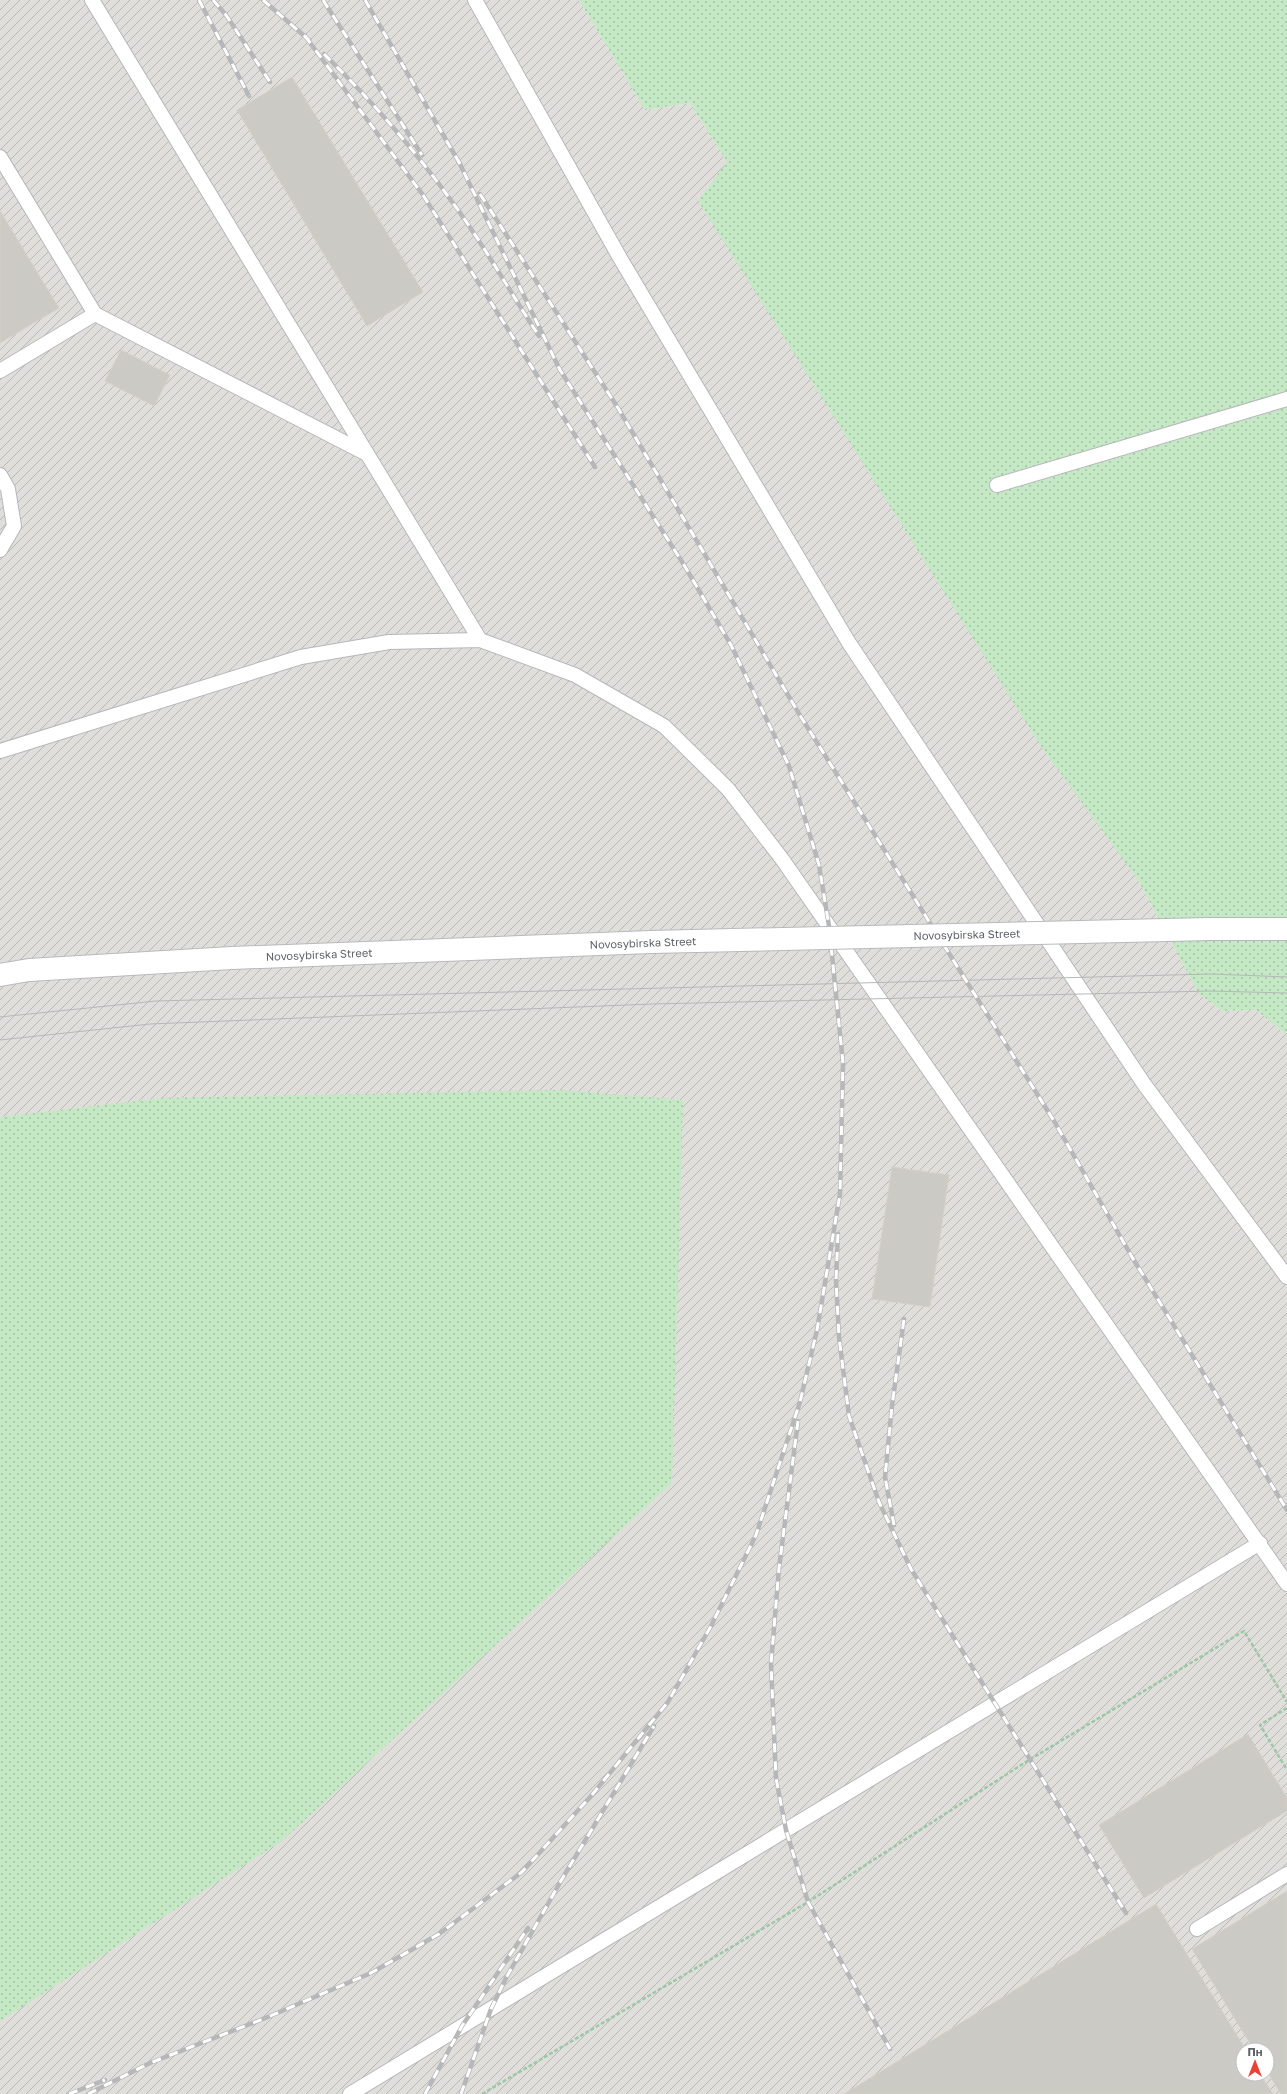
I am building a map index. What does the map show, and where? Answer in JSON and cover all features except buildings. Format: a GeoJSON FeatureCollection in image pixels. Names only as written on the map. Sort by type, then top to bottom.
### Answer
{"type":"FeatureCollection","features":[{"type":"Feature","properties":{"kind":"main road","name":"Novosybirska Street"},"geometry":{"type":"LineString","coordinates":[[0,975],[30,970],[232,958],[651,942],[1210,929],[1287,929]]}},
{"type":"Feature","properties":{"kind":"lane"},"geometry":{"type":"LineString","coordinates":[[92,0],[480,640]]}},
{"type":"Feature","properties":{"kind":"lane"},"geometry":{"type":"LineString","coordinates":[[475,0],[620,258],[849,643],[1144,1084],[1287,1277]]}},
{"type":"Feature","properties":{"kind":"lane"},"geometry":{"type":"LineString","coordinates":[[0,157],[95,314],[368,454]]}},
{"type":"Feature","properties":{"kind":"lane"},"geometry":{"type":"LineString","coordinates":[[0,371],[95,314]]}},
{"type":"Feature","properties":{"kind":"lane"},"geometry":{"type":"LineString","coordinates":[[997,485],[1287,399]]}},
{"type":"Feature","properties":{"kind":"lane"},"geometry":{"type":"LineString","coordinates":[[0,475],[8,489],[14,526],[0,550]]}},
{"type":"Feature","properties":{"kind":"lane"},"geometry":{"type":"LineString","coordinates":[[0,751],[300,657],[389,642],[480,640],[575,675],[664,726],[728,789],[782,859],[1260,1543],[1287,1584]]}},
{"type":"Feature","properties":{"kind":"lane"},"geometry":{"type":"LineString","coordinates":[[350,2094],[1260,1543]]}},
{"type":"Feature","properties":{"kind":"lane"},"geometry":{"type":"LineString","coordinates":[[1197,1929],[1287,1874]]}},
{"type":"Feature","properties":{"kind":"path"},"geometry":{"type":"LineString","coordinates":[[482,2094],[808,1902],[1029,1760],[1244,1631],[1287,1702]]}},
{"type":"Feature","properties":{"kind":"path"},"geometry":{"type":"LineString","coordinates":[[1287,1708],[1260,1725],[1287,1770]]}},
{"type":"Feature","properties":{"kind":"shaded area"},"geometry":{"type":"Polygon","coordinates":[[[0,0],[579,0],[645,110],[690,103],[727,162],[1138,880],[1199,994],[1222,1011],[1256,1010],[1287,1035],[1287,2094],[0,2094],[0,0]]]}},
{"type":"Feature","properties":{"kind":"green space"},"geometry":{"type":"Polygon","coordinates":[[[579,0],[1287,0],[1287,1035],[1256,1010],[1222,1011],[1199,994],[1138,880],[1040,745],[698,201],[727,162],[690,103],[645,110],[579,0]]]}},
{"type":"Feature","properties":{"kind":"green space"},"geometry":{"type":"Polygon","coordinates":[[[559,1090],[683,1100],[672,1483],[282,1841],[0,2021],[0,1117],[164,1098],[559,1090]]]}},
{"type":"Feature","properties":{"kind":"tram line"},"geometry":{"type":"LineString","coordinates":[[0,1017],[156,1001],[1211,974],[1287,977]]}},
{"type":"Feature","properties":{"kind":"tram line"},"geometry":{"type":"LineString","coordinates":[[0,1040],[150,1024],[652,1004],[1211,991],[1287,993]]}},
{"type":"Feature","properties":{"kind":"railway"},"geometry":{"type":"LineString","coordinates":[[199,0],[249,96]]}},
{"type":"Feature","properties":{"kind":"railway"},"geometry":{"type":"LineString","coordinates":[[213,0],[226,15],[270,82]]}},
{"type":"Feature","properties":{"kind":"railway"},"geometry":{"type":"LineString","coordinates":[[263,0],[309,40]]}},
{"type":"Feature","properties":{"kind":"railway"},"geometry":{"type":"LineString","coordinates":[[323,0],[422,155]]}},
{"type":"Feature","properties":{"kind":"railway"},"geometry":{"type":"LineString","coordinates":[[365,0],[460,164]]}},
{"type":"Feature","properties":{"kind":"railway"},"geometry":{"type":"LineString","coordinates":[[305,36],[423,195],[595,467]]}},
{"type":"Feature","properties":{"kind":"railway"},"geometry":{"type":"LineString","coordinates":[[324,54],[392,126],[423,163],[475,235],[539,336]]}},
{"type":"Feature","properties":{"kind":"railway"},"geometry":{"type":"LineString","coordinates":[[88,2094],[150,2063],[263,2019],[371,1973],[439,1934],[522,1872],[591,1796],[668,1702],[711,1626],[756,1535],[800,1402],[817,1330],[840,1194],[843,1063],[829,926],[819,865],[789,766],[731,645],[684,565],[560,370],[458,160]]}},
{"type":"Feature","properties":{"kind":"railway"},"geometry":{"type":"LineString","coordinates":[[480,194],[618,408],[801,717],[1054,1121],[1132,1257],[1287,1510]]}},
{"type":"Feature","properties":{"kind":"railway"},"geometry":{"type":"LineString","coordinates":[[838,1234],[836,1280],[839,1337],[849,1416],[879,1502],[911,1569],[1126,1913]]}},
{"type":"Feature","properties":{"kind":"railway"},"geometry":{"type":"LineString","coordinates":[[894,1525],[885,1477],[892,1406],[904,1319]]}},
{"type":"Feature","properties":{"kind":"railway"},"geometry":{"type":"LineString","coordinates":[[798,1421],[779,1568],[771,1664],[776,1778],[786,1830],[808,1902],[890,2049]]}},
{"type":"Feature","properties":{"kind":"railway"},"geometry":{"type":"LineString","coordinates":[[461,2094],[491,2009],[506,1978],[562,1879],[654,1726]]}},
{"type":"Feature","properties":{"kind":"railway"},"geometry":{"type":"LineString","coordinates":[[425,2094],[462,2026],[528,1928]]}},
{"type":"Feature","properties":{"kind":"railway"},"geometry":{"type":"LineString","coordinates":[[69,2094],[105,2080]]}}]}
